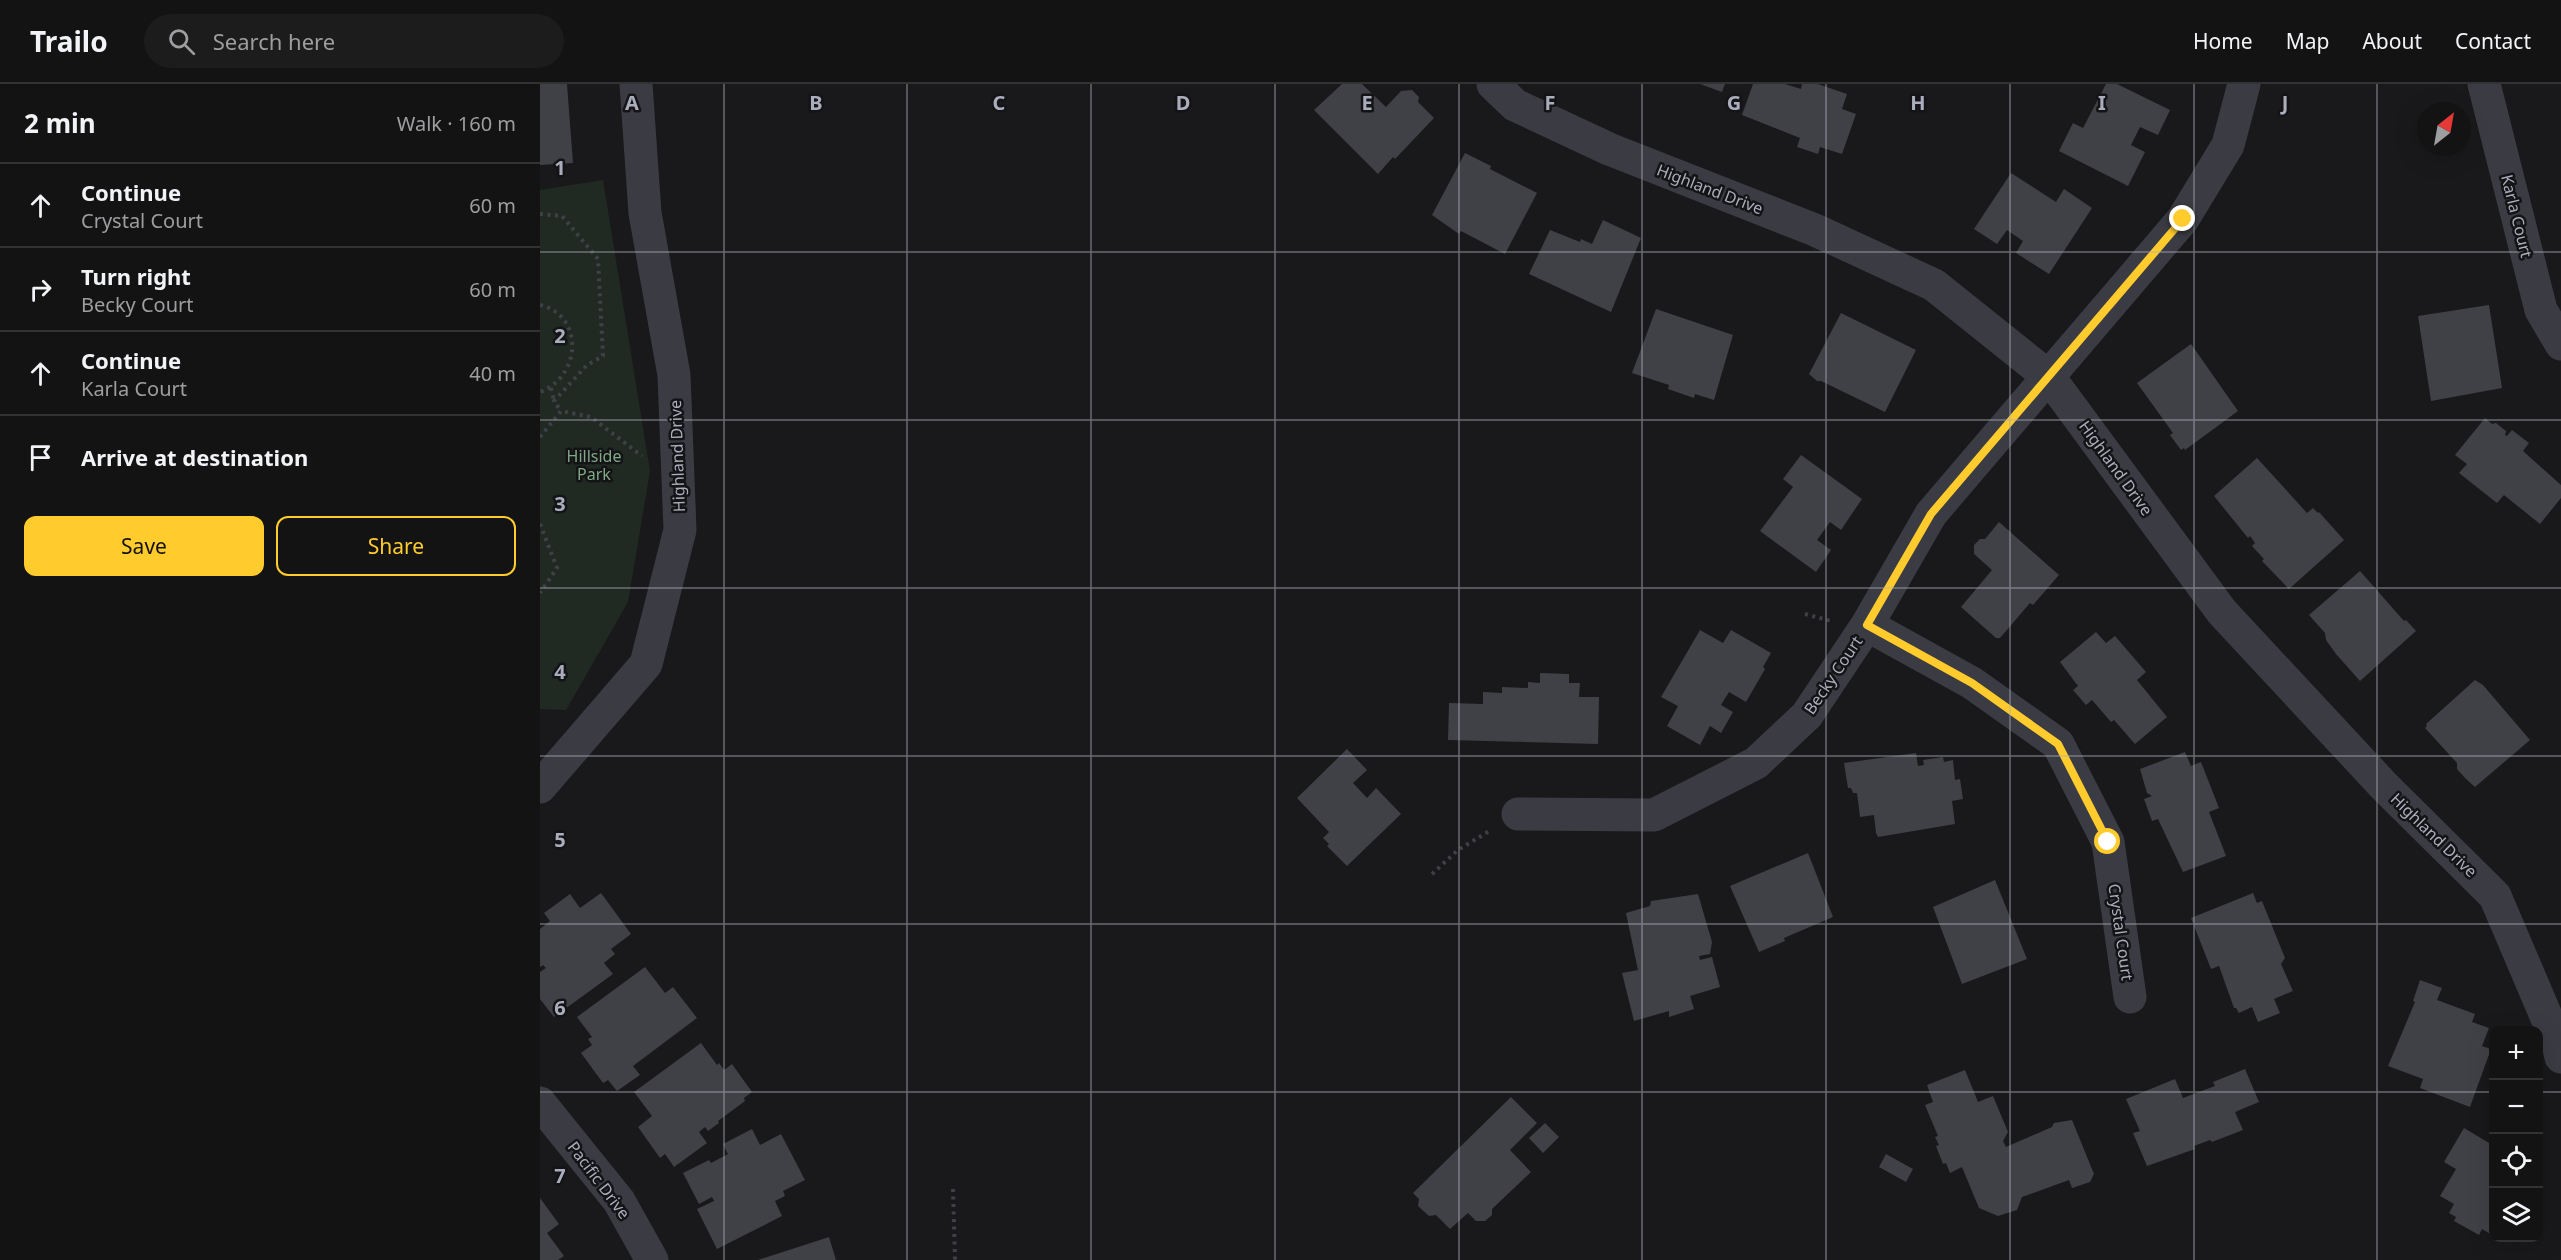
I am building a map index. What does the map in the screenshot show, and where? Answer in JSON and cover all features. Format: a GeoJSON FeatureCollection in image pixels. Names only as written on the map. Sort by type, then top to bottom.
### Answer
{"type":"FeatureCollection","features":[{"type":"Feature","properties":{"kind":"street","name":"Highland Drive"},"geometry":{"type":"LineString","coordinates":[[540,787],[646,664],[680,530],[674,375],[645,213],[636,84]]}},
{"type":"Feature","properties":{"kind":"street","name":"Highland Drive"},"geometry":{"type":"LineString","coordinates":[[1493,84],[1515,105],[1608,150],[1815,230],[1934,285],[2049,377],[2222,612],[2384,786],[2496,896],[2558,1044],[2561,1057]]}},
{"type":"Feature","properties":{"kind":"street"},"geometry":{"type":"LineString","coordinates":[[2049,377],[2183,219],[2228,145],[2244,84]]}},
{"type":"Feature","properties":{"kind":"street","name":"Karla Court"},"geometry":{"type":"LineString","coordinates":[[2484,84],[2541,310],[2561,344]]}},
{"type":"Feature","properties":{"kind":"street","name":"Becky Court"},"geometry":{"type":"LineString","coordinates":[[1518,814],[1654,815],[1756,763],[1807,715],[1854,624],[1931,514],[2049,377]]}},
{"type":"Feature","properties":{"kind":"street","name":"Crystal Court"},"geometry":{"type":"LineString","coordinates":[[1854,624],[1972,683],[2058,744],[2108,842],[2130,997]]}},
{"type":"Feature","properties":{"kind":"street","name":"Pacific Drive"},"geometry":{"type":"LineString","coordinates":[[540,1103],[619,1201],[652,1260]]}},
{"type":"Feature","properties":{"kind":"path"},"geometry":{"type":"LineString","coordinates":[[540,214],[562,216],[598,259],[603,356],[587,365],[554,401]]}},
{"type":"Feature","properties":{"kind":"path"},"geometry":{"type":"LineString","coordinates":[[540,305],[557,314],[566,325],[572,339],[573,353],[562,379],[551,388],[540,392]]}},
{"type":"Feature","properties":{"kind":"path"},"geometry":{"type":"LineString","coordinates":[[551,388],[554,401],[561,411],[591,417],[652,464],[678,470]]}},
{"type":"Feature","properties":{"kind":"path"},"geometry":{"type":"LineString","coordinates":[[540,437],[561,411]]}},
{"type":"Feature","properties":{"kind":"path"},"geometry":{"type":"LineString","coordinates":[[540,524],[557,568],[540,593]]}},
{"type":"Feature","properties":{"kind":"path"},"geometry":{"type":"LineString","coordinates":[[1805,614],[1854,624]]}},
{"type":"Feature","properties":{"kind":"path"},"geometry":{"type":"LineString","coordinates":[[1432,874],[1458,850],[1518,814]]}},
{"type":"Feature","properties":{"kind":"path"},"geometry":{"type":"LineString","coordinates":[[953,1189],[955,1260]]}},
{"type":"Feature","properties":{"kind":"green space","name":"Hillside Park"},"geometry":{"type":"Polygon","coordinates":[[[603,180],[650,471],[628,602],[566,710],[540,709],[540,190],[603,180]]]}},
{"type":"Feature","properties":{"kind":"building"},"geometry":{"type":"Polygon","coordinates":[[[540,84],[567,84],[573,163],[540,165],[540,84]]]}},
{"type":"Feature","properties":{"kind":"building"},"geometry":{"type":"Polygon","coordinates":[[[1342,84],[1362,84],[1386,107],[1401,91],[1412,90],[1419,97],[1418,102],[1434,118],[1378,174],[1314,110],[1342,84]]]}},
{"type":"Feature","properties":{"kind":"building"},"geometry":{"type":"Polygon","coordinates":[[[1700,84],[1725,84],[1722,92],[1700,84]]]}},
{"type":"Feature","properties":{"kind":"building"},"geometry":{"type":"Polygon","coordinates":[[[1753,84],[1785,84],[1801,89],[1802,84],[1818,84],[1847,94],[1842,109],[1856,114],[1842,154],[1820,147],[1818,154],[1797,147],[1800,138],[1742,115],[1753,84]]]}},
{"type":"Feature","properties":{"kind":"building"},"geometry":{"type":"Polygon","coordinates":[[[2106,84],[2117,84],[2170,110],[2158,135],[2140,127],[2131,145],[2145,152],[2128,186],[2059,151],[2073,123],[2083,128],[2106,84]]]}},
{"type":"Feature","properties":{"kind":"building"},"geometry":{"type":"Polygon","coordinates":[[[1465,153],[1491,166],[1490,169],[1537,193],[1505,254],[1461,231],[1459,234],[1432,215],[1465,153]]]}},
{"type":"Feature","properties":{"kind":"building"},"geometry":{"type":"Polygon","coordinates":[[[2011,173],[2056,202],[2064,189],[2092,208],[2049,274],[2016,253],[2023,241],[2007,230],[1997,244],[1974,229],[2011,173]]]}},
{"type":"Feature","properties":{"kind":"building"},"geometry":{"type":"Polygon","coordinates":[[[1603,220],[1641,238],[1611,312],[1529,274],[1550,230],[1580,242],[1581,239],[1592,244],[1603,220]]]}},
{"type":"Feature","properties":{"kind":"building"},"geometry":{"type":"Polygon","coordinates":[[[2489,305],[2502,388],[2431,401],[2418,316],[2489,305]]]}},
{"type":"Feature","properties":{"kind":"building"},"geometry":{"type":"Polygon","coordinates":[[[1656,309],[1733,335],[1714,400],[1695,394],[1694,398],[1668,389],[1669,385],[1632,373],[1656,309]]]}},
{"type":"Feature","properties":{"kind":"building"},"geometry":{"type":"Polygon","coordinates":[[[1841,313],[1916,350],[1885,412],[1817,381],[1809,374],[1841,313]]]}},
{"type":"Feature","properties":{"kind":"building"},"geometry":{"type":"Polygon","coordinates":[[[2191,344],[2238,411],[2185,450],[2184,448],[2181,450],[2170,435],[2173,433],[2137,383],[2191,344]]]}},
{"type":"Feature","properties":{"kind":"building"},"geometry":{"type":"Polygon","coordinates":[[[2485,418],[2506,431],[2505,435],[2507,436],[2512,430],[2529,443],[2523,451],[2561,485],[2561,498],[2540,524],[2504,495],[2497,503],[2459,473],[2467,464],[2455,455],[2485,418]]]}},
{"type":"Feature","properties":{"kind":"building"},"geometry":{"type":"Polygon","coordinates":[[[1801,455],[1862,499],[1841,530],[1830,522],[1817,540],[1831,550],[1816,572],[1760,531],[1793,487],[1783,479],[1801,455]]]}},
{"type":"Feature","properties":{"kind":"building"},"geometry":{"type":"Polygon","coordinates":[[[2257,458],[2307,513],[2313,508],[2319,512],[2344,540],[2289,589],[2262,561],[2264,559],[2252,546],[2255,543],[2250,536],[2248,538],[2214,496],[2257,458]]]}},
{"type":"Feature","properties":{"kind":"building"},"geometry":{"type":"Polygon","coordinates":[[[1999,522],[2059,575],[2033,605],[2030,603],[2000,638],[1996,638],[1961,607],[1992,570],[1974,554],[1974,545],[1980,539],[1985,539],[1999,522]]]}},
{"type":"Feature","properties":{"kind":"building"},"geometry":{"type":"Polygon","coordinates":[[[2360,571],[2404,621],[2406,620],[2416,631],[2360,681],[2336,654],[2326,640],[2325,633],[2309,615],[2360,571]]]}},
{"type":"Feature","properties":{"kind":"building"},"geometry":{"type":"Polygon","coordinates":[[[1700,630],[1723,643],[1731,630],[1771,653],[1763,667],[1765,669],[1746,702],[1729,692],[1721,705],[1733,712],[1721,733],[1710,726],[1700,745],[1667,726],[1678,706],[1661,697],[1700,630]]]}},
{"type":"Feature","properties":{"kind":"building"},"geometry":{"type":"Polygon","coordinates":[[[2096,632],[2106,643],[2115,636],[2146,672],[2137,680],[2167,717],[2135,744],[2092,700],[2086,705],[2073,690],[2078,686],[2060,662],[2096,632]]]}},
{"type":"Feature","properties":{"kind":"building"},"geometry":{"type":"Polygon","coordinates":[[[1540,673],[1569,674],[1569,683],[1580,683],[1579,697],[1599,697],[1598,744],[1448,740],[1449,703],[1483,704],[1483,692],[1502,693],[1502,687],[1528,688],[1528,682],[1540,683],[1540,673]]]}},
{"type":"Feature","properties":{"kind":"building"},"geometry":{"type":"Polygon","coordinates":[[[2475,680],[2483,685],[2530,740],[2475,787],[2457,769],[2457,763],[2425,728],[2426,724],[2475,680]]]}},
{"type":"Feature","properties":{"kind":"building"},"geometry":{"type":"Polygon","coordinates":[[[1347,749],[1367,770],[1353,783],[1367,798],[1376,788],[1401,814],[1347,866],[1327,846],[1329,844],[1323,838],[1329,832],[1297,798],[1347,749]]]}},
{"type":"Feature","properties":{"kind":"building"},"geometry":{"type":"Polygon","coordinates":[[[2185,752],[2191,766],[2201,762],[2219,808],[2209,812],[2226,856],[2183,872],[2158,819],[2152,821],[2144,799],[2152,796],[2147,793],[2140,769],[2185,752]]]}},
{"type":"Feature","properties":{"kind":"building"},"geometry":{"type":"Polygon","coordinates":[[[1916,753],[1918,766],[1924,765],[1923,760],[1943,757],[1944,762],[1953,760],[1955,780],[1960,779],[1963,799],[1952,801],[1955,824],[1878,837],[1874,815],[1860,817],[1857,793],[1853,793],[1851,788],[1848,788],[1844,763],[1916,753]]]}},
{"type":"Feature","properties":{"kind":"building"},"geometry":{"type":"Polygon","coordinates":[[[1808,853],[1833,917],[1784,938],[1785,941],[1759,952],[1730,886],[1808,853]]]}},
{"type":"Feature","properties":{"kind":"building"},"geometry":{"type":"Polygon","coordinates":[[[1995,880],[2027,959],[1962,984],[1933,907],[1995,880]]]}},
{"type":"Feature","properties":{"kind":"building"},"geometry":{"type":"Polygon","coordinates":[[[601,893],[631,934],[611,949],[615,954],[604,963],[613,974],[554,1017],[540,999],[540,972],[546,968],[543,965],[540,967],[540,929],[550,921],[544,913],[570,894],[580,908],[601,893]]]}},
{"type":"Feature","properties":{"kind":"building"},"geometry":{"type":"Polygon","coordinates":[[[2253,893],[2257,903],[2262,901],[2285,958],[2281,964],[2293,991],[2274,999],[2280,1013],[2258,1022],[2252,1007],[2239,1013],[2234,1008],[2219,966],[2211,969],[2191,918],[2253,893]]]}},
{"type":"Feature","properties":{"kind":"building"},"geometry":{"type":"Polygon","coordinates":[[[1698,894],[1712,942],[1710,954],[1699,956],[1700,960],[1712,957],[1720,987],[1690,996],[1694,1009],[1669,1017],[1669,1011],[1634,1021],[1622,973],[1638,970],[1626,913],[1650,906],[1651,901],[1698,894]]]}},
{"type":"Feature","properties":{"kind":"building"},"geometry":{"type":"Polygon","coordinates":[[[645,967],[665,993],[673,987],[697,1018],[633,1066],[640,1075],[617,1091],[608,1080],[603,1083],[581,1053],[592,1045],[588,1039],[592,1037],[577,1017],[645,967]]]}},
{"type":"Feature","properties":{"kind":"building"},"geometry":{"type":"Polygon","coordinates":[[[2420,980],[2442,988],[2437,1000],[2475,1014],[2472,1022],[2489,1028],[2482,1046],[2489,1048],[2489,1055],[2470,1107],[2420,1088],[2423,1079],[2388,1066],[2415,1002],[2413,1001],[2420,980]]]}},
{"type":"Feature","properties":{"kind":"building"},"geometry":{"type":"Polygon","coordinates":[[[701,1043],[717,1065],[719,1063],[724,1070],[732,1064],[752,1092],[744,1098],[745,1101],[718,1121],[719,1123],[708,1131],[705,1127],[699,1132],[707,1143],[674,1167],[665,1154],[660,1158],[638,1127],[652,1116],[634,1092],[701,1043]]]}},
{"type":"Feature","properties":{"kind":"building"},"geometry":{"type":"Polygon","coordinates":[[[2245,1069],[2259,1102],[2235,1112],[2243,1130],[2194,1146],[2195,1149],[2147,1166],[2133,1133],[2140,1131],[2126,1099],[2175,1079],[2183,1098],[2215,1086],[2213,1082],[2245,1069]]]}},
{"type":"Feature","properties":{"kind":"building"},"geometry":{"type":"Polygon","coordinates":[[[1965,1070],[1978,1102],[1993,1096],[2008,1132],[2003,1141],[2006,1147],[2052,1127],[2054,1123],[2072,1120],[2094,1174],[2090,1182],[2072,1188],[2069,1180],[2022,1197],[2017,1210],[1998,1216],[1979,1208],[1962,1167],[1950,1173],[1946,1163],[1943,1164],[1936,1146],[1939,1145],[1935,1137],[1938,1136],[1925,1105],[1933,1102],[1927,1085],[1965,1070]]]}},
{"type":"Feature","properties":{"kind":"building"},"geometry":{"type":"Polygon","coordinates":[[[1511,1097],[1537,1123],[1510,1150],[1531,1172],[1492,1209],[1492,1215],[1485,1221],[1476,1221],[1468,1213],[1450,1229],[1436,1215],[1429,1216],[1418,1206],[1419,1199],[1413,1193],[1511,1097]]]}},
{"type":"Feature","properties":{"kind":"building"},"geometry":{"type":"Polygon","coordinates":[[[1545,1123],[1559,1137],[1543,1153],[1529,1138],[1545,1123]]]}},
{"type":"Feature","properties":{"kind":"building"},"geometry":{"type":"Polygon","coordinates":[[[2464,1128],[2489,1143],[2489,1233],[2482,1229],[2479,1235],[2454,1221],[2456,1217],[2449,1213],[2454,1204],[2440,1196],[2456,1169],[2444,1162],[2464,1128]]]}},
{"type":"Feature","properties":{"kind":"building"},"geometry":{"type":"Polygon","coordinates":[[[752,1129],[760,1145],[781,1134],[805,1180],[783,1191],[785,1196],[775,1201],[782,1216],[717,1249],[697,1209],[714,1201],[712,1197],[699,1204],[683,1173],[709,1160],[711,1163],[728,1154],[723,1144],[752,1129]]]}},
{"type":"Feature","properties":{"kind":"building"},"geometry":{"type":"Polygon","coordinates":[[[1886,1154],[1913,1169],[1906,1182],[1879,1167],[1886,1154]]]}},
{"type":"Feature","properties":{"kind":"building"},"geometry":{"type":"Polygon","coordinates":[[[540,1198],[559,1224],[547,1233],[564,1256],[558,1260],[540,1260],[540,1198]]]}},
{"type":"Feature","properties":{"kind":"building"},"geometry":{"type":"Polygon","coordinates":[[[829,1237],[836,1260],[758,1260],[829,1237]]]}},
{"type":"Feature","properties":{"kind":"route"},"geometry":{"type":"LineString","coordinates":[[2108,842],[2058,744],[1972,683],[1867,625],[1931,514],[2183,219]]}}]}
